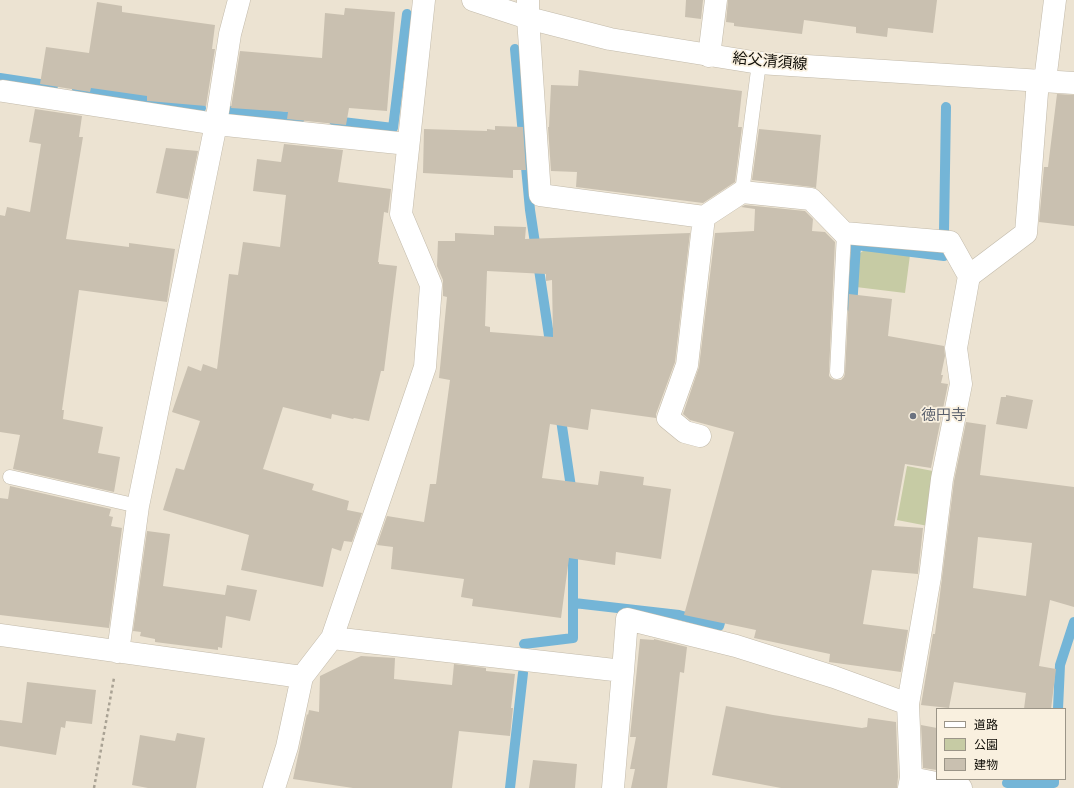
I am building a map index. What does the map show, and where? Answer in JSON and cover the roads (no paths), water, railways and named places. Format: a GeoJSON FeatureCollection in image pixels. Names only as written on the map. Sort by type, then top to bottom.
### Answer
{"type":"FeatureCollection","features":[{"type":"Feature","properties":{"kind":"street"},"geometry":{"type":"LineString","coordinates":[[118,652],[138,506],[216,124],[230,34],[239,0]]}},
{"type":"Feature","properties":{"kind":"street"},"geometry":{"type":"LineString","coordinates":[[274,788],[287,747],[302,678],[332,638],[425,367],[431,285],[401,214],[424,0]]}},
{"type":"Feature","properties":{"kind":"street","name":"給父清須線"},"geometry":{"type":"LineString","coordinates":[[473,0],[528,9],[610,39],[759,63],[1074,83]]}},
{"type":"Feature","properties":{"kind":"street"},"geometry":{"type":"LineString","coordinates":[[709,56],[716,0]]}},
{"type":"Feature","properties":{"kind":"street"},"geometry":{"type":"LineString","coordinates":[[969,276],[1026,233],[1041,80],[1055,0]]}},
{"type":"Feature","properties":{"kind":"street"},"geometry":{"type":"LineString","coordinates":[[528,9],[540,195],[704,217],[742,192],[811,199],[844,233],[950,242],[969,276],[956,348],[961,384],[942,479],[930,577],[908,704],[910,783],[961,788]]}},
{"type":"Feature","properties":{"kind":"street"},"geometry":{"type":"LineString","coordinates":[[3,91],[216,124],[408,144]]}},
{"type":"Feature","properties":{"kind":"street"},"geometry":{"type":"LineString","coordinates":[[700,436],[685,432],[668,418],[686,365],[704,217]]}},
{"type":"Feature","properties":{"kind":"street"},"geometry":{"type":"LineString","coordinates":[[612,788],[627,619],[736,646],[834,676],[908,704]]}},
{"type":"Feature","properties":{"kind":"street"},"geometry":{"type":"LineString","coordinates":[[0,635],[302,678]]}},
{"type":"Feature","properties":{"kind":"street"},"geometry":{"type":"LineString","coordinates":[[332,638],[623,671]]}},
{"type":"Feature","properties":{"kind":"lane"},"geometry":{"type":"LineString","coordinates":[[742,192],[759,63]]}},
{"type":"Feature","properties":{"kind":"lane"},"geometry":{"type":"LineString","coordinates":[[837,372],[844,233]]}},
{"type":"Feature","properties":{"kind":"lane"},"geometry":{"type":"LineString","coordinates":[[10,477],[138,506]]}},
{"type":"Feature","properties":{"kind":"waterway"},"geometry":{"type":"LineString","coordinates":[[334,121],[393,128],[407,14]]}},
{"type":"Feature","properties":{"kind":"waterway"},"geometry":{"type":"LineString","coordinates":[[515,49],[530,210],[551,349]]}},
{"type":"Feature","properties":{"kind":"waterway"},"geometry":{"type":"LineString","coordinates":[[0,78],[53,86]]}},
{"type":"Feature","properties":{"kind":"waterway"},"geometry":{"type":"LineString","coordinates":[[77,89],[201,108]]}},
{"type":"Feature","properties":{"kind":"waterway"},"geometry":{"type":"LineString","coordinates":[[944,232],[946,107]]}},
{"type":"Feature","properties":{"kind":"waterway"},"geometry":{"type":"LineString","coordinates":[[232,111],[300,118]]}},
{"type":"Feature","properties":{"kind":"waterway"},"geometry":{"type":"LineString","coordinates":[[852,308],[856,245],[944,256]]}},
{"type":"Feature","properties":{"kind":"waterway"},"geometry":{"type":"LineString","coordinates":[[560,413],[572,494]]}},
{"type":"Feature","properties":{"kind":"waterway"},"geometry":{"type":"LineString","coordinates":[[524,644],[573,638],[573,546]]}},
{"type":"Feature","properties":{"kind":"waterway"},"geometry":{"type":"LineString","coordinates":[[574,603],[679,615],[719,626],[724,609]]}},
{"type":"Feature","properties":{"kind":"waterway"},"geometry":{"type":"LineString","coordinates":[[1058,708],[1060,665],[1074,622]]}},
{"type":"Feature","properties":{"kind":"waterway"},"geometry":{"type":"LineString","coordinates":[[510,788],[523,673]]}},
{"type":"Feature","properties":{"kind":"waterway"},"geometry":{"type":"LineString","coordinates":[[1007,783],[1054,783],[1054,780]]}},
{"type":"Feature","properties":{"kind":"place","name":"徳円寺"},"geometry":{"type":"Point","coordinates":[913,416]}}]}
